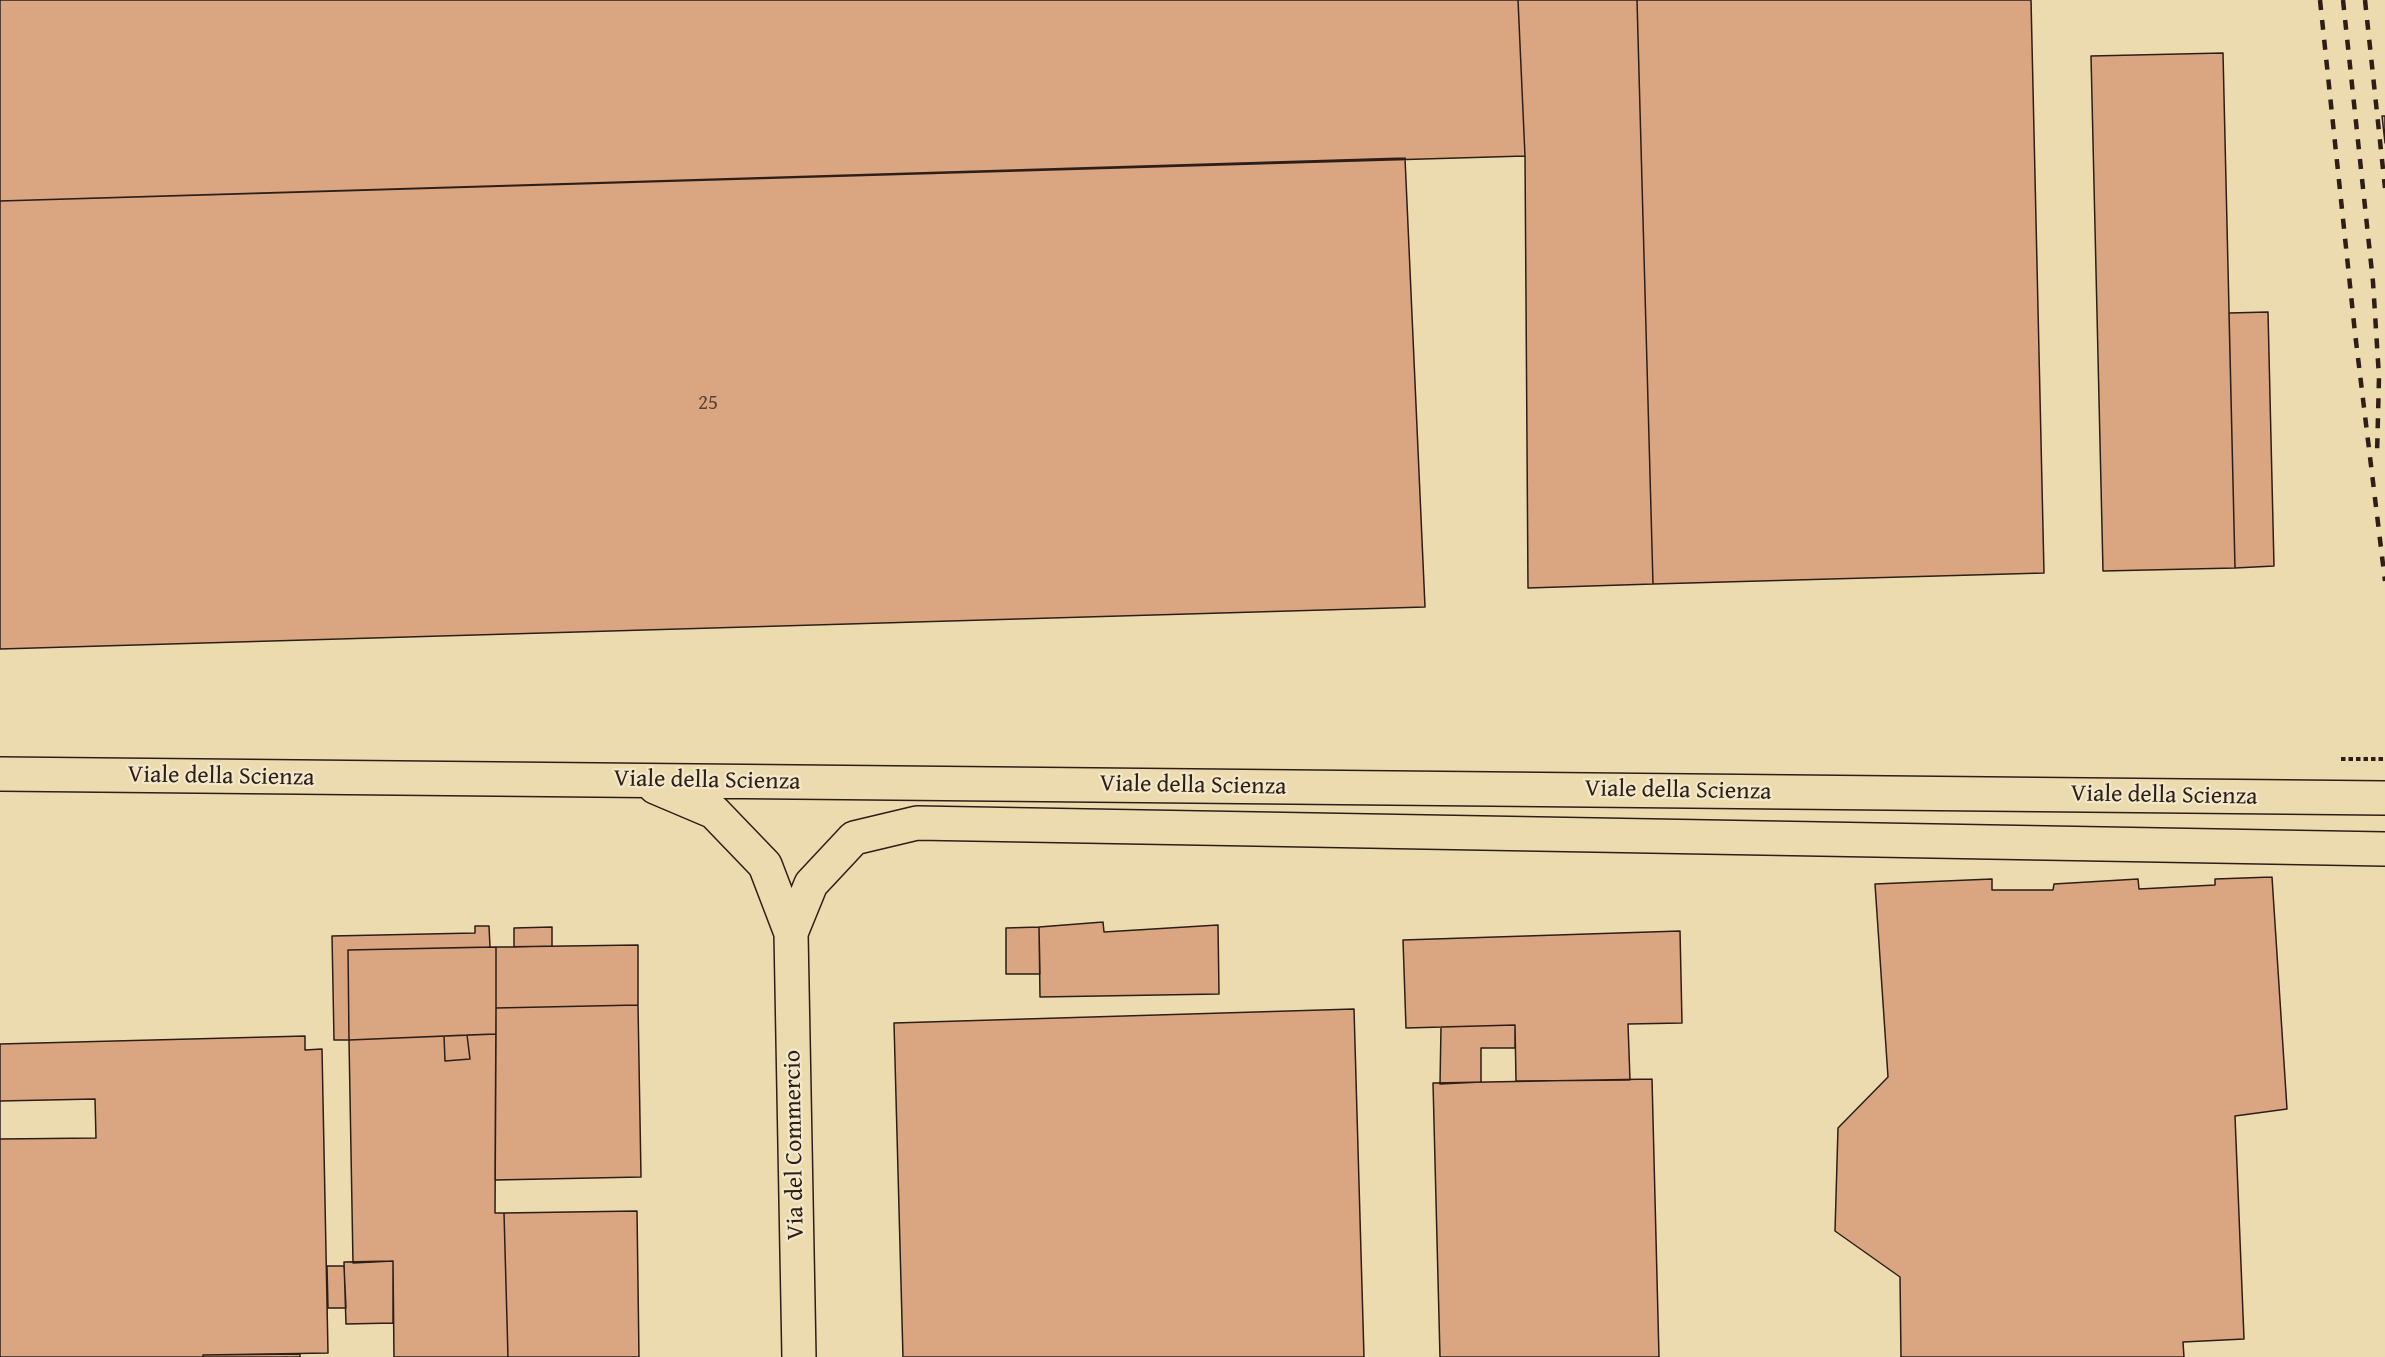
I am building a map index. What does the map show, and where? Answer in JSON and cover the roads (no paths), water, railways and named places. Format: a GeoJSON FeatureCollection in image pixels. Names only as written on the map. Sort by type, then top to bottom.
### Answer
{"type":"FeatureCollection","features":[{"type":"Feature","properties":{"kind":"main road","name":"Viale della Scienza"},"geometry":{"type":"LineString","coordinates":[[0,774],[2385,798]]}},
{"type":"Feature","properties":{"kind":"main road","name":"Via del Commercio"},"geometry":{"type":"LineString","coordinates":[[639,781],[714,812],[765,865],[791,933],[799,1357]]}},
{"type":"Feature","properties":{"kind":"main road","name":"Viale della Scienza"},"geometry":{"type":"LineString","coordinates":[[917,823],[2385,849]]}},
{"type":"Feature","properties":{"kind":"main road","name":"Via del Commercio"},"geometry":{"type":"LineString","coordinates":[[791,933],[811,884],[854,838],[917,823]]}},
{"type":"Feature","properties":{"kind":"railway"},"geometry":{"type":"LineString","coordinates":[[2320,0],[2355,333],[2385,581]]}},
{"type":"Feature","properties":{"kind":"railway"},"geometry":{"type":"LineString","coordinates":[[2343,0],[2373,282],[2379,377],[2377,456]]}},
{"type":"Feature","properties":{"kind":"railway"},"geometry":{"type":"LineString","coordinates":[[2365,0],[2385,188]]}}]}
